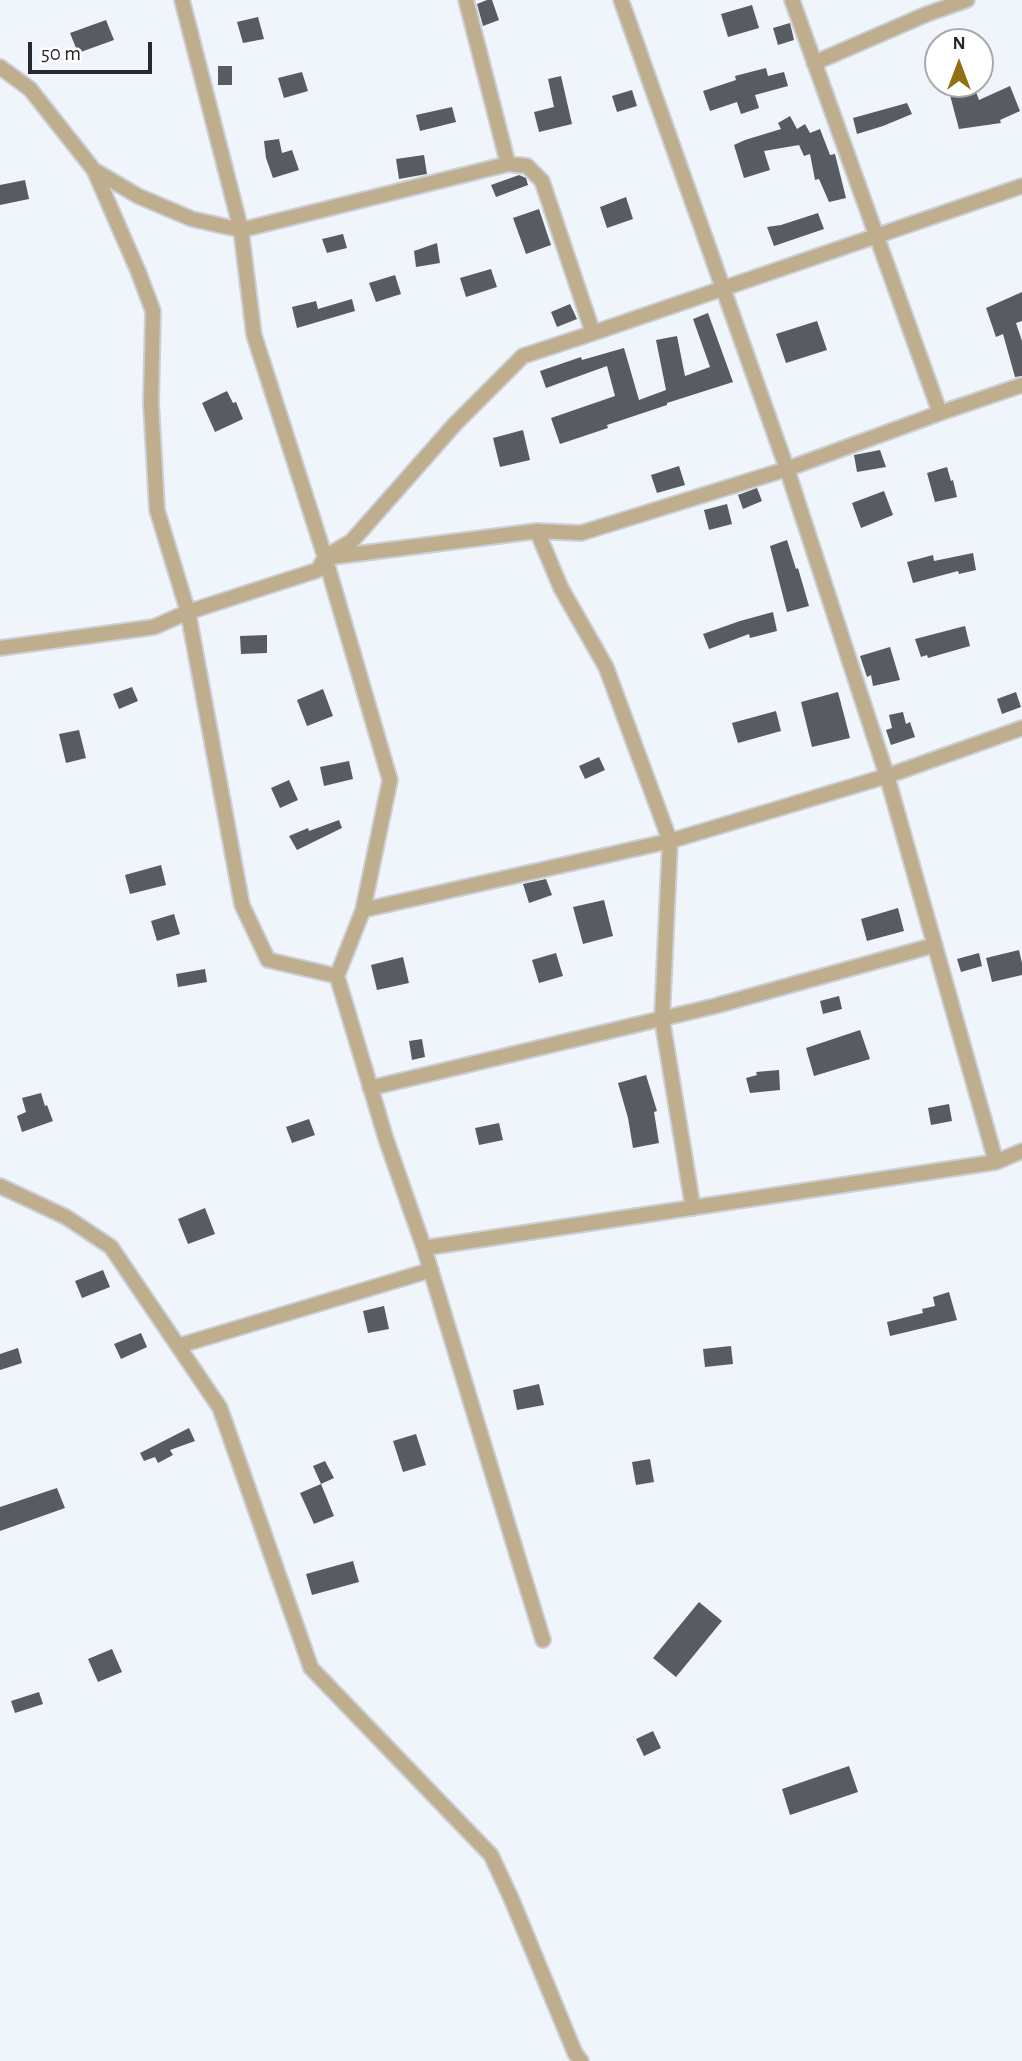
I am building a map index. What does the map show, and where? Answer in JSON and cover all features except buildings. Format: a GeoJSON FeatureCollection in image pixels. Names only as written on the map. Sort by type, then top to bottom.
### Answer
{"type":"FeatureCollection","features":[{"type":"Feature","properties":{"kind":"street"},"geometry":{"type":"LineString","coordinates":[[182,0],[241,230],[254,335],[325,558],[390,780],[363,910],[337,976],[386,1139],[431,1270],[543,1640]]}},
{"type":"Feature","properties":{"kind":"street"},"geometry":{"type":"LineString","coordinates":[[466,0],[508,164]]}},
{"type":"Feature","properties":{"kind":"street"},"geometry":{"type":"LineString","coordinates":[[621,0],[787,469],[887,776],[996,1162]]}},
{"type":"Feature","properties":{"kind":"street"},"geometry":{"type":"LineString","coordinates":[[792,0],[940,413]]}},
{"type":"Feature","properties":{"kind":"street"},"geometry":{"type":"LineString","coordinates":[[814,63],[925,7],[967,0]]}},
{"type":"Feature","properties":{"kind":"street"},"geometry":{"type":"LineString","coordinates":[[0,67],[30,89],[94,170],[153,312],[151,403],[157,510],[188,612],[242,905],[268,960],[337,976]]}},
{"type":"Feature","properties":{"kind":"street"},"geometry":{"type":"LineString","coordinates":[[94,170],[138,196],[192,219],[241,230],[508,164],[527,166],[542,181],[593,334]]}},
{"type":"Feature","properties":{"kind":"street"},"geometry":{"type":"LineString","coordinates":[[0,648],[154,627],[188,612],[318,570],[325,558],[352,541],[455,424],[523,356],[1022,186]]}},
{"type":"Feature","properties":{"kind":"street"},"geometry":{"type":"LineString","coordinates":[[325,558],[537,531],[581,533],[787,469],[1022,386]]}},
{"type":"Feature","properties":{"kind":"street"},"geometry":{"type":"LineString","coordinates":[[537,531],[561,588],[606,667],[670,841],[662,1019],[693,1208]]}},
{"type":"Feature","properties":{"kind":"street"},"geometry":{"type":"LineString","coordinates":[[363,910],[670,841],[887,776],[1022,728]]}},
{"type":"Feature","properties":{"kind":"street"},"geometry":{"type":"LineString","coordinates":[[371,1088],[715,1006],[935,945]]}},
{"type":"Feature","properties":{"kind":"street"},"geometry":{"type":"LineString","coordinates":[[424,1248],[996,1162],[1022,1151]]}},
{"type":"Feature","properties":{"kind":"street"},"geometry":{"type":"LineString","coordinates":[[0,1186],[66,1217],[111,1247],[220,1408],[310,1668],[491,1855],[575,2053],[581,2061]]}},
{"type":"Feature","properties":{"kind":"street"},"geometry":{"type":"LineString","coordinates":[[178,1346],[431,1270]]}}]}
